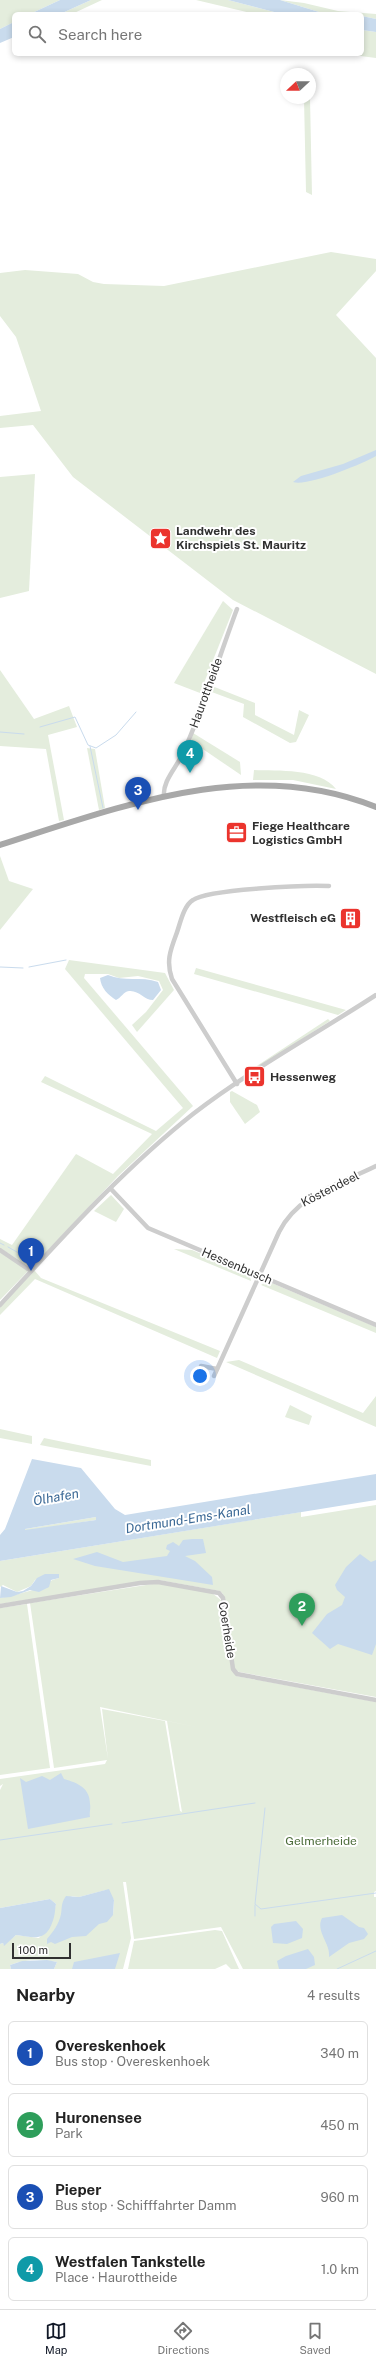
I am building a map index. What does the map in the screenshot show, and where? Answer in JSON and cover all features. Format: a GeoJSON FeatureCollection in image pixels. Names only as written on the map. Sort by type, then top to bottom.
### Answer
{"type":"FeatureCollection","features":[{"type":"Feature","properties":{"kind":"main road"},"geometry":{"type":"LineString","coordinates":[[0,845],[164,797],[207,788],[273,784],[323,790],[376,807]]}},
{"type":"Feature","properties":{"kind":"street","name":"Haurottheide"},"geometry":{"type":"LineString","coordinates":[[164,797],[163,791],[183,754],[237,610]]}},
{"type":"Feature","properties":{"kind":"street"},"geometry":{"type":"LineString","coordinates":[[237,1084],[172,979],[168,970],[168,957],[189,903],[206,894],[308,885],[329,886]]}},
{"type":"Feature","properties":{"kind":"street"},"geometry":{"type":"LineString","coordinates":[[0,1305],[111,1189],[179,1126],[237,1084],[376,995]]}},
{"type":"Feature","properties":{"kind":"street","name":"Köstendeel"},"geometry":{"type":"LineString","coordinates":[[214,1376],[285,1220],[293,1210],[312,1197],[376,1166]]}},
{"type":"Feature","properties":{"kind":"street","name":"Hessenbusch"},"geometry":{"type":"LineString","coordinates":[[111,1189],[148,1228],[376,1325]]}},
{"type":"Feature","properties":{"kind":"street"},"geometry":{"type":"LineString","coordinates":[[0,1250],[31,1271]]}},
{"type":"Feature","properties":{"kind":"street"},"geometry":{"type":"LineString","coordinates":[[201,1366],[217,1369]]}},
{"type":"Feature","properties":{"kind":"street","name":"Coerheide"},"geometry":{"type":"LineString","coordinates":[[0,1606],[158,1582],[219,1593],[223,1598],[233,1668],[238,1674],[376,1700]]}},
{"type":"Feature","properties":{"kind":"green space"},"geometry":{"type":"Polygon","coordinates":[[[0,0],[60,0],[34,12],[12,12],[12,23],[0,29],[0,0]]]}},
{"type":"Feature","properties":{"kind":"green space"},"geometry":{"type":"Polygon","coordinates":[[[91,0],[102,0],[76,12],[64,12],[91,0]]]}},
{"type":"Feature","properties":{"kind":"green space"},"geometry":{"type":"Polygon","coordinates":[[[196,0],[228,0],[274,12],[247,12],[196,0]]]}},
{"type":"Feature","properties":{"kind":"green space"},"geometry":{"type":"Polygon","coordinates":[[[280,0],[351,12],[319,12],[280,0]]]}},
{"type":"Feature","properties":{"kind":"green space"},"geometry":{"type":"Polygon","coordinates":[[[364,13],[376,14],[376,19],[364,16],[364,13]]]}},
{"type":"Feature","properties":{"kind":"green space"},"geometry":{"type":"Polygon","coordinates":[[[364,30],[376,32],[376,58],[360,56],[364,56],[364,30]]]}},
{"type":"Feature","properties":{"kind":"green space"},"geometry":{"type":"Polygon","coordinates":[[[304,104],[310,104],[312,195],[306,192],[304,104]]]}},
{"type":"Feature","properties":{"kind":"green space"},"geometry":{"type":"Polygon","coordinates":[[[331,252],[376,259],[376,271],[336,315],[376,358],[376,674],[233,600],[73,477],[33,425],[0,428],[0,416],[41,411],[16,337],[0,316],[0,273],[25,270],[78,274],[93,282],[104,284],[164,286],[331,252]]]}},
{"type":"Feature","properties":{"kind":"green space"},"geometry":{"type":"Polygon","coordinates":[[[35,474],[29,591],[0,598],[0,477],[35,474]]]}},
{"type":"Feature","properties":{"kind":"green space"},"geometry":{"type":"Polygon","coordinates":[[[223,601],[233,610],[200,693],[174,683],[223,601]]]}},
{"type":"Feature","properties":{"kind":"green space"},"geometry":{"type":"Polygon","coordinates":[[[0,670],[34,719],[69,706],[77,727],[48,735],[64,820],[59,821],[46,749],[0,746],[0,670]]]}},
{"type":"Feature","properties":{"kind":"green space"},"geometry":{"type":"Polygon","coordinates":[[[212,686],[255,703],[255,715],[294,735],[299,710],[309,715],[296,742],[290,743],[243,717],[244,704],[209,691],[212,686]]]}},
{"type":"Feature","properties":{"kind":"green space"},"geometry":{"type":"Polygon","coordinates":[[[193,733],[240,762],[241,775],[191,741],[193,733]]]}},
{"type":"Feature","properties":{"kind":"green space"},"geometry":{"type":"Polygon","coordinates":[[[87,748],[95,749],[105,808],[99,810],[87,748]]]}},
{"type":"Feature","properties":{"kind":"green space"},"geometry":{"type":"Polygon","coordinates":[[[254,770],[286,771],[309,774],[320,777],[329,782],[336,789],[293,780],[253,780],[254,770]]]}},
{"type":"Feature","properties":{"kind":"green space"},"geometry":{"type":"Polygon","coordinates":[[[0,856],[9,881],[33,889],[0,930],[0,856]]]}},
{"type":"Feature","properties":{"kind":"green space"},"geometry":{"type":"Polygon","coordinates":[[[69,960],[165,973],[174,990],[137,1032],[132,1025],[146,1012],[163,990],[159,981],[138,976],[119,978],[108,974],[85,974],[84,978],[193,1106],[118,1176],[31,1268],[0,1248],[0,1239],[12,1245],[76,1154],[113,1174],[152,1134],[41,1082],[45,1076],[156,1131],[183,1108],[65,969],[69,960]]]}},
{"type":"Feature","properties":{"kind":"green space"},"geometry":{"type":"Polygon","coordinates":[[[196,968],[346,1010],[338,1015],[194,974],[196,968]]]}},
{"type":"Feature","properties":{"kind":"green space"},"geometry":{"type":"Polygon","coordinates":[[[328,1019],[330,1021],[248,1074],[249,1071],[328,1019]]]}},
{"type":"Feature","properties":{"kind":"green space"},"geometry":{"type":"Polygon","coordinates":[[[232,1091],[257,1105],[260,1112],[245,1124],[230,1102],[230,1092],[232,1091]]]}},
{"type":"Feature","properties":{"kind":"green space"},"geometry":{"type":"Polygon","coordinates":[[[111,1195],[124,1209],[116,1222],[94,1211],[111,1195]]]}},
{"type":"Feature","properties":{"kind":"green space"},"geometry":{"type":"Polygon","coordinates":[[[174,1249],[192,1250],[250,1274],[251,1281],[174,1249]]]}},
{"type":"Feature","properties":{"kind":"green space"},"geometry":{"type":"Polygon","coordinates":[[[0,1252],[28,1271],[0,1300],[0,1252]]]}},
{"type":"Feature","properties":{"kind":"green space"},"geometry":{"type":"Polygon","coordinates":[[[34,1270],[41,1278],[220,1351],[217,1358],[35,1279],[0,1315],[0,1306],[34,1270]]]}},
{"type":"Feature","properties":{"kind":"green space"},"geometry":{"type":"Polygon","coordinates":[[[267,1281],[376,1327],[376,1333],[261,1285],[267,1281]]]}},
{"type":"Feature","properties":{"kind":"green space"},"geometry":{"type":"Polygon","coordinates":[[[239,1360],[363,1413],[376,1396],[376,1427],[226,1362],[239,1360]]]}},
{"type":"Feature","properties":{"kind":"green space"},"geometry":{"type":"Polygon","coordinates":[[[290,1405],[312,1416],[309,1425],[285,1417],[290,1405]]]}},
{"type":"Feature","properties":{"kind":"green space"},"geometry":{"type":"Polygon","coordinates":[[[0,1429],[32,1436],[32,1444],[0,1438],[0,1429]]]}},
{"type":"Feature","properties":{"kind":"green space"},"geometry":{"type":"Polygon","coordinates":[[[44,1438],[151,1460],[151,1466],[40,1445],[44,1438]]]}},
{"type":"Feature","properties":{"kind":"green space"},"geometry":{"type":"Polygon","coordinates":[[[376,1505],[376,1697],[234,1671],[223,1594],[220,1591],[159,1580],[0,1604],[0,1598],[33,1590],[59,1578],[49,1574],[35,1580],[31,1586],[17,1592],[3,1585],[0,1587],[0,1561],[301,1512],[301,1517],[376,1505]]]}},
{"type":"Feature","properties":{"kind":"green space"},"geometry":{"type":"Polygon","coordinates":[[[96,1517],[96,1520],[25,1531],[25,1529],[96,1517]]]}},
{"type":"Feature","properties":{"kind":"green space","name":"Gelmerheide"},"geometry":{"type":"Polygon","coordinates":[[[159,1583],[212,1593],[221,1600],[236,1676],[376,1702],[376,1891],[374,1892],[374,1897],[376,1897],[376,1969],[243,1969],[221,1927],[134,1939],[126,1882],[123,1882],[131,1938],[123,1969],[54,1969],[57,1962],[39,1960],[16,1963],[10,1965],[11,1969],[0,1969],[0,1944],[3,1943],[4,1945],[16,1935],[39,1938],[51,1924],[56,1904],[50,1899],[0,1908],[0,1790],[3,1784],[0,1786],[0,1779],[105,1764],[107,1760],[54,1768],[30,1603],[159,1583]],[[100,1707],[108,1759],[102,1709],[165,1721],[180,1811],[182,1812],[167,1721],[206,1729],[100,1707]],[[106,1890],[79,1897],[70,1896],[113,1915],[114,1900],[106,1890]]]}},
{"type":"Feature","properties":{"kind":"green space"},"geometry":{"type":"Polygon","coordinates":[[[27,1604],[50,1768],[0,1775],[0,1608],[27,1604]]]}},
{"type":"Feature","properties":{"kind":"green space"},"geometry":{"type":"Polygon","coordinates":[[[215,1930],[222,1931],[239,1969],[231,1969],[226,1964],[215,1969],[128,1969],[134,1941],[215,1930]]]}},
{"type":"Feature","properties":{"kind":"water"},"geometry":{"type":"Polygon","coordinates":[[[60,0],[91,0],[64,12],[34,12],[60,0]]]}},
{"type":"Feature","properties":{"kind":"water"},"geometry":{"type":"Polygon","coordinates":[[[228,0],[280,0],[319,12],[274,12],[228,0]]]}},
{"type":"Feature","properties":{"kind":"water"},"geometry":{"type":"Polygon","coordinates":[[[364,16],[376,19],[376,32],[364,30],[364,16]]]}},
{"type":"Feature","properties":{"kind":"water"},"geometry":{"type":"Polygon","coordinates":[[[12,23],[12,38],[0,43],[0,29],[12,23]]]}},
{"type":"Feature","properties":{"kind":"water"},"geometry":{"type":"Polygon","coordinates":[[[376,450],[376,456],[347,469],[310,481],[300,483],[293,482],[301,476],[343,464],[376,450]]]}},
{"type":"Feature","properties":{"kind":"water"},"geometry":{"type":"Polygon","coordinates":[[[108,975],[120,978],[152,980],[158,982],[161,990],[153,1000],[150,1000],[136,992],[129,991],[116,1000],[105,991],[101,982],[100,978],[108,975]]]}},
{"type":"Feature","properties":{"kind":"water"},"geometry":{"type":"Polygon","coordinates":[[[32,1459],[81,1468],[115,1509],[125,1515],[376,1474],[376,1500],[0,1561],[0,1535],[5,1529],[32,1459]],[[96,1517],[25,1530],[96,1520],[96,1517]]]}},
{"type":"Feature","properties":{"kind":"water"},"geometry":{"type":"Polygon","coordinates":[[[203,1539],[206,1553],[185,1556],[195,1561],[212,1577],[213,1585],[95,1566],[73,1559],[97,1552],[123,1562],[167,1556],[170,1551],[166,1549],[167,1545],[173,1542],[179,1546],[183,1540],[203,1539]]]}},
{"type":"Feature","properties":{"kind":"water"},"geometry":{"type":"Polygon","coordinates":[[[360,1554],[371,1562],[376,1560],[376,1644],[372,1655],[338,1644],[330,1649],[312,1633],[327,1614],[342,1605],[345,1597],[337,1590],[335,1585],[346,1567],[360,1554]]]}},
{"type":"Feature","properties":{"kind":"water"},"geometry":{"type":"Polygon","coordinates":[[[45,1574],[59,1574],[59,1578],[51,1580],[49,1587],[39,1592],[30,1590],[11,1597],[0,1598],[1,1586],[17,1592],[23,1591],[31,1586],[37,1578],[45,1574]]]}},
{"type":"Feature","properties":{"kind":"water"},"geometry":{"type":"Polygon","coordinates":[[[61,1773],[64,1779],[78,1784],[88,1794],[90,1817],[28,1829],[20,1778],[26,1782],[42,1776],[50,1780],[61,1773]]]}},
{"type":"Feature","properties":{"kind":"water"},"geometry":{"type":"Polygon","coordinates":[[[109,1889],[114,1900],[113,1915],[107,1922],[99,1924],[86,1936],[72,1937],[55,1944],[51,1942],[47,1944],[47,1939],[54,1931],[59,1921],[62,1903],[66,1896],[79,1897],[109,1889]]]}},
{"type":"Feature","properties":{"kind":"water"},"geometry":{"type":"Polygon","coordinates":[[[50,1899],[56,1904],[55,1914],[48,1931],[35,1937],[16,1935],[4,1946],[3,1943],[0,1944],[0,1908],[50,1899]]]}},
{"type":"Feature","properties":{"kind":"water"},"geometry":{"type":"Polygon","coordinates":[[[342,1915],[359,1927],[364,1928],[368,1934],[364,1939],[349,1943],[329,1957],[328,1947],[320,1928],[320,1923],[322,1918],[342,1915]]]}},
{"type":"Feature","properties":{"kind":"water"},"geometry":{"type":"Polygon","coordinates":[[[296,1921],[303,1929],[302,1938],[287,1944],[273,1943],[271,1927],[274,1924],[296,1921]]]}},
{"type":"Feature","properties":{"kind":"water"},"geometry":{"type":"Polygon","coordinates":[[[308,1949],[314,1957],[315,1965],[306,1969],[279,1969],[277,1961],[286,1956],[308,1949]]]}},
{"type":"Feature","properties":{"kind":"water"},"geometry":{"type":"Polygon","coordinates":[[[120,1953],[115,1969],[72,1969],[74,1962],[120,1953]]]}},
{"type":"Feature","properties":{"kind":"water"},"geometry":{"type":"Polygon","coordinates":[[[47,1960],[57,1962],[54,1969],[11,1969],[10,1965],[22,1961],[47,1960]]]}},
{"type":"Feature","properties":{"kind":"waterway"},"geometry":{"type":"LineString","coordinates":[[40,727],[75,717],[88,745],[96,748],[116,735],[136,712]]}},
{"type":"Feature","properties":{"kind":"waterway"},"geometry":{"type":"LineString","coordinates":[[0,732],[24,734]]}},
{"type":"Feature","properties":{"kind":"waterway"},"geometry":{"type":"LineString","coordinates":[[90,746],[103,808]]}},
{"type":"Feature","properties":{"kind":"waterway"},"geometry":{"type":"LineString","coordinates":[[29,967],[66,960]]}},
{"type":"Feature","properties":{"kind":"waterway"},"geometry":{"type":"LineString","coordinates":[[0,967],[23,968]]}},
{"type":"Feature","properties":{"kind":"waterway"},"geometry":{"type":"LineString","coordinates":[[0,1243],[4,1245]]}},
{"type":"Feature","properties":{"kind":"waterway"},"geometry":{"type":"LineString","coordinates":[[8,1247],[33,1261]]}},
{"type":"Feature","properties":{"kind":"waterway"},"geometry":{"type":"LineString","coordinates":[[122,1823],[255,1803]]}},
{"type":"Feature","properties":{"kind":"waterway"},"geometry":{"type":"LineString","coordinates":[[265,1808],[255,1904],[261,1909],[376,1893]]}},
{"type":"Feature","properties":{"kind":"waterway"},"geometry":{"type":"LineString","coordinates":[[0,1840],[112,1824]]}},
{"type":"Feature","properties":{"kind":"waterway"},"geometry":{"type":"LineString","coordinates":[[255,1905],[255,1916]]}},
{"type":"Feature","properties":{"kind":"waterway"},"geometry":{"type":"LineString","coordinates":[[337,1969],[376,1951]]}},
{"type":"Feature","properties":{"kind":"place","name":"Landwehr des Kirchspiels St. Mauritz"},"geometry":{"type":"Point","coordinates":[161,538]}},
{"type":"Feature","properties":{"kind":"place","name":"Westfalen Tankstelle"},"geometry":{"type":"Point","coordinates":[190,773]}},
{"type":"Feature","properties":{"kind":"place","name":"Pieper"},"geometry":{"type":"Point","coordinates":[138,810]}},
{"type":"Feature","properties":{"kind":"place","name":"Fiege Healthcare Logistics GmbH"},"geometry":{"type":"Point","coordinates":[237,833]}},
{"type":"Feature","properties":{"kind":"place","name":"Westfleisch eG"},"geometry":{"type":"Point","coordinates":[351,918]}},
{"type":"Feature","properties":{"kind":"place","name":"Hessenweg"},"geometry":{"type":"Point","coordinates":[255,1077]}},
{"type":"Feature","properties":{"kind":"place","name":"Overeskenhoek"},"geometry":{"type":"Point","coordinates":[31,1271]}},
{"type":"Feature","properties":{"kind":"place","name":"Huronensee"},"geometry":{"type":"Point","coordinates":[302,1626]}},
{"type":"Feature","properties":{"kind":"water label","name":"Ölhafen"},"geometry":{"type":"Point","coordinates":[56,1497]}},
{"type":"Feature","properties":{"kind":"water label","name":"Dortmund-Ems-Kanal"},"geometry":{"type":"Point","coordinates":[188,1519]}}]}
